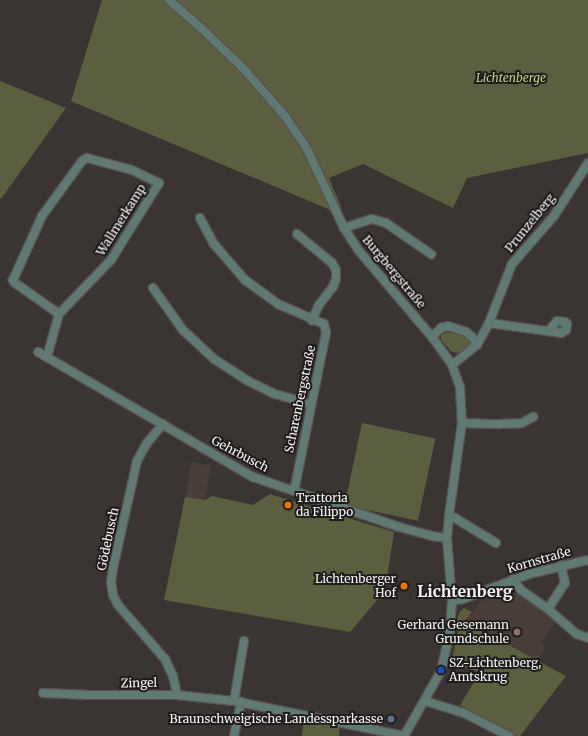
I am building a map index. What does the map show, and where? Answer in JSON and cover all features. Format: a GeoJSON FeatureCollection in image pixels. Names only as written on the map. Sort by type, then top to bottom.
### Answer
{"type":"FeatureCollection","features":[{"type":"Feature","properties":{"kind":"street","name":"Burgbergstraße"},"geometry":{"type":"LineString","coordinates":[[169,0],[242,67],[285,116],[307,149],[344,228],[365,258],[432,337],[452,365],[460,387],[462,423],[447,538],[452,601],[450,627],[444,664],[425,702],[404,736]]}},
{"type":"Feature","properties":{"kind":"street","name":"Wallmerkamp"},"geometry":{"type":"LineString","coordinates":[[47,357],[59,314],[111,260],[159,183],[132,170],[93,158],[88,158],[82,161],[42,216],[13,280],[15,283],[59,314]]}},
{"type":"Feature","properties":{"kind":"street","name":"Prunzelberg"},"geometry":{"type":"LineString","coordinates":[[452,365],[477,345],[489,323],[512,264],[554,216],[588,163]]}},
{"type":"Feature","properties":{"kind":"street"},"geometry":{"type":"LineString","coordinates":[[200,218],[214,244],[245,280],[278,304],[312,320],[319,306],[333,287],[336,279],[336,270],[332,263],[297,234]]}},
{"type":"Feature","properties":{"kind":"street"},"geometry":{"type":"LineString","coordinates":[[344,228],[372,219],[386,223],[430,254]]}},
{"type":"Feature","properties":{"kind":"street"},"geometry":{"type":"LineString","coordinates":[[153,288],[183,330],[214,359],[255,385],[275,394],[311,404]]}},
{"type":"Feature","properties":{"kind":"street","name":"Scharenbergstraße"},"geometry":{"type":"LineString","coordinates":[[294,491],[326,333],[324,324],[312,320]]}},
{"type":"Feature","properties":{"kind":"street"},"geometry":{"type":"LineString","coordinates":[[489,323],[549,331]]}},
{"type":"Feature","properties":{"kind":"street"},"geometry":{"type":"LineString","coordinates":[[432,337],[441,328],[448,326],[466,332],[472,337],[477,345]]}},
{"type":"Feature","properties":{"kind":"street","name":"Gehrbusch"},"geometry":{"type":"LineString","coordinates":[[38,352],[253,477],[399,527],[432,536],[447,538]]}},
{"type":"Feature","properties":{"kind":"street"},"geometry":{"type":"LineString","coordinates":[[462,423],[522,423],[533,417]]}},
{"type":"Feature","properties":{"kind":"street","name":"Gödebusch"},"geometry":{"type":"LineString","coordinates":[[163,424],[147,443],[137,461],[111,582],[113,595],[118,605],[165,659],[173,676],[177,694]]}},
{"type":"Feature","properties":{"kind":"street"},"geometry":{"type":"LineString","coordinates":[[449,516],[455,518],[496,543]]}},
{"type":"Feature","properties":{"kind":"street","name":"Kornstraße"},"geometry":{"type":"LineString","coordinates":[[452,601],[462,599],[513,579],[561,565],[588,560]]}},
{"type":"Feature","properties":{"kind":"street"},"geometry":{"type":"LineString","coordinates":[[548,609],[565,583],[561,565]]}},
{"type":"Feature","properties":{"kind":"street"},"geometry":{"type":"LineString","coordinates":[[513,579],[521,590],[548,609],[577,634],[588,638]]}},
{"type":"Feature","properties":{"kind":"street"},"geometry":{"type":"LineString","coordinates":[[234,736],[244,641]]}},
{"type":"Feature","properties":{"kind":"street","name":"Zingel"},"geometry":{"type":"LineString","coordinates":[[43,693],[95,695],[177,694],[238,702],[404,736]]}},
{"type":"Feature","properties":{"kind":"street"},"geometry":{"type":"LineString","coordinates":[[425,702],[464,713],[509,736]]}},
{"type":"Feature","properties":{"kind":"shaded area"},"geometry":{"type":"Polygon","coordinates":[[[191,462],[211,465],[205,501],[185,498],[191,462]]]}},
{"type":"Feature","properties":{"kind":"shaded area","name":"Gerhard Gesemann Grundschule"},"geometry":{"type":"Polygon","coordinates":[[[504,594],[521,594],[557,620],[542,642],[545,649],[538,661],[465,621],[481,601],[504,594]]]}},
{"type":"Feature","properties":{"kind":"green space","name":"Lichtenberge"},"geometry":{"type":"Polygon","coordinates":[[[102,0],[588,0],[588,153],[467,178],[453,208],[363,164],[329,178],[341,207],[333,211],[71,101],[102,0]]]}},
{"type":"Feature","properties":{"kind":"green space"},"geometry":{"type":"Polygon","coordinates":[[[0,81],[66,108],[1,199],[0,198],[0,81]]]}},
{"type":"Feature","properties":{"kind":"green space"},"geometry":{"type":"Polygon","coordinates":[[[446,332],[459,334],[468,339],[471,345],[466,350],[458,353],[452,352],[441,340],[441,335],[446,332]]]}},
{"type":"Feature","properties":{"kind":"green space"},"geometry":{"type":"Polygon","coordinates":[[[362,423],[435,439],[418,521],[345,505],[362,423]]]}},
{"type":"Feature","properties":{"kind":"green space"},"geometry":{"type":"Polygon","coordinates":[[[270,494],[394,532],[385,591],[350,632],[164,600],[185,497],[205,500],[212,496],[253,505],[270,494]]]}},
{"type":"Feature","properties":{"kind":"green space"},"geometry":{"type":"Polygon","coordinates":[[[464,608],[472,612],[465,621],[566,676],[520,736],[516,736],[460,705],[480,672],[451,664],[458,630],[456,624],[459,613],[464,608]]]}},
{"type":"Feature","properties":{"kind":"green space"},"geometry":{"type":"Polygon","coordinates":[[[304,717],[340,726],[339,736],[302,736],[304,717]]]}},
{"type":"Feature","properties":{"kind":"place","name":"Trattoria da Filippo"},"geometry":{"type":"Point","coordinates":[288,505]}},
{"type":"Feature","properties":{"kind":"place","name":"Lichtenberger Hof"},"geometry":{"type":"Point","coordinates":[404,586]}},
{"type":"Feature","properties":{"kind":"place","name":"Gerhard Gesemann Grundschule"},"geometry":{"type":"Point","coordinates":[517,632]}},
{"type":"Feature","properties":{"kind":"place","name":"SZ-Lichtenberg, Amtskrug"},"geometry":{"type":"Point","coordinates":[441,670]}},
{"type":"Feature","properties":{"kind":"place","name":"Braunschweigische Landessparkasse"},"geometry":{"type":"Point","coordinates":[391,719]}},
{"type":"Feature","properties":{"kind":"district","name":"Lichtenberg"},"geometry":{"type":"Point","coordinates":[465,591]}}]}
